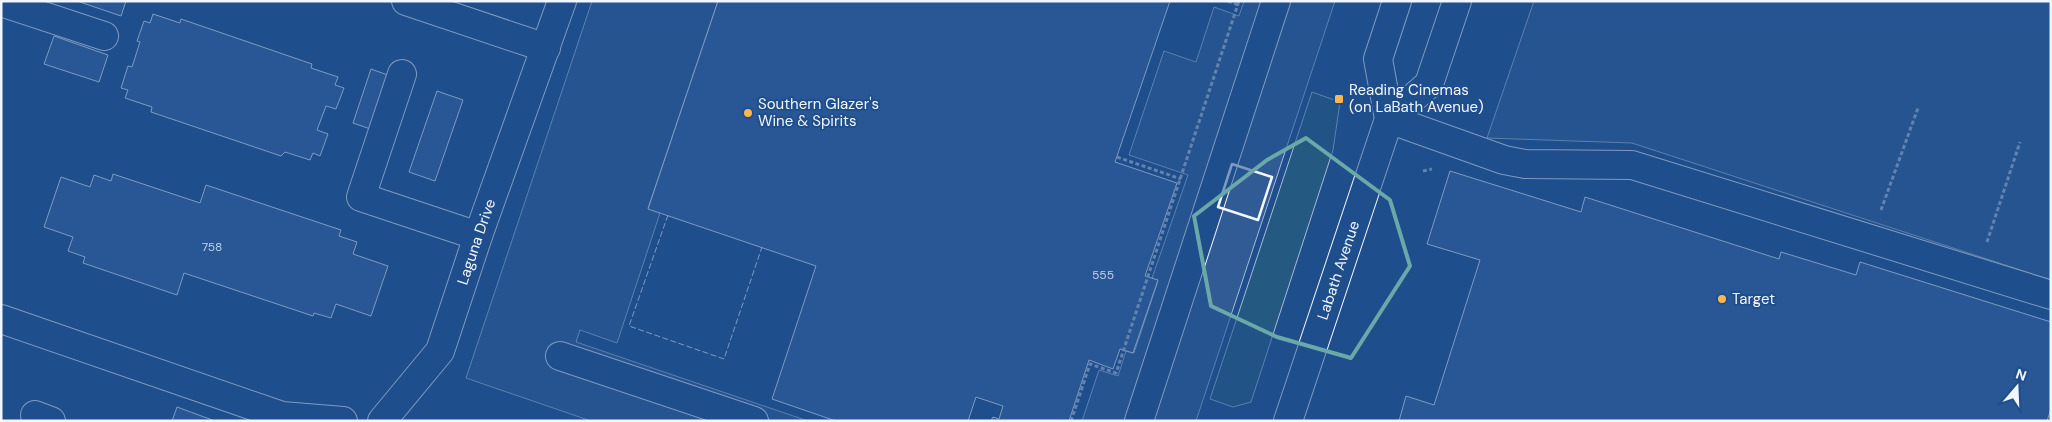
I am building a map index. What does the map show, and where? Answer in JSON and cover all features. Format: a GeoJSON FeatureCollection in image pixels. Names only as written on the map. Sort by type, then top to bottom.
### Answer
{"type":"FeatureCollection","features":[{"type":"Feature","properties":{"kind":"street"},"geometry":{"type":"LineString","coordinates":[[406,1],[546,48]]}},
{"type":"Feature","properties":{"kind":"street","name":"Laguna Drive"},"geometry":{"type":"LineString","coordinates":[[382,421],[440,351],[478,236],[562,1]]}},
{"type":"Feature","properties":{"kind":"street"},"geometry":{"type":"LineString","coordinates":[[1139,421],[1276,1]]}},
{"type":"Feature","properties":{"kind":"street","name":"Labath Avenue"},"geometry":{"type":"LineString","coordinates":[[1288,421],[1389,119],[1378,59],[1397,1]]}},
{"type":"Feature","properties":{"kind":"street"},"geometry":{"type":"LineString","coordinates":[[1457,1],[1429,84],[1389,119],[1504,160],[1525,164],[1632,165],[2051,295]]}},
{"type":"Feature","properties":{"kind":"street"},"geometry":{"type":"LineString","coordinates":[[1,2],[104,36]]}},
{"type":"Feature","properties":{"kind":"street"},"geometry":{"type":"LineString","coordinates":[[402,74],[361,197],[478,236]]}},
{"type":"Feature","properties":{"kind":"street"},"geometry":{"type":"LineString","coordinates":[[1,319],[282,416],[344,421]]}},
{"type":"Feature","properties":{"kind":"street"},"geometry":{"type":"LineString","coordinates":[[560,356],[754,421]]}},
{"type":"Feature","properties":{"kind":"path"},"geometry":{"type":"LineString","coordinates":[[1071,421],[1090,364],[1116,373],[1135,310],[1181,179],[1239,3],[1228,1]]}},
{"type":"Feature","properties":{"kind":"path"},"geometry":{"type":"LineString","coordinates":[[1878,217],[1918,108]]}},
{"type":"Feature","properties":{"kind":"path"},"geometry":{"type":"LineString","coordinates":[[1985,249],[2020,142]]}},
{"type":"Feature","properties":{"kind":"path"},"geometry":{"type":"LineString","coordinates":[[1117,157],[1181,179]]}},
{"type":"Feature","properties":{"kind":"highlighted area"},"geometry":{"type":"Polygon","coordinates":[[[1306,138],[1390,200],[1410,266],[1351,358],[1277,337],[1211,306],[1194,216],[1267,160],[1306,138]]]}},
{"type":"Feature","properties":{"kind":"shaded area"},"geometry":{"type":"Polygon","coordinates":[[[592,1],[718,1],[648,208],[660,213],[617,343],[580,330],[576,342],[808,421],[591,421],[466,378],[592,1]]]}},
{"type":"Feature","properties":{"kind":"shaded area"},"geometry":{"type":"Polygon","coordinates":[[[1244,1],[1335,1],[1196,421],[1082,421],[1099,370],[1118,376],[1126,351],[1134,353],[1158,281],[1152,278],[1188,175],[1129,155],[1164,51],[1196,62],[1214,7],[1239,16],[1244,1]]]}},
{"type":"Feature","properties":{"kind":"shaded area"},"geometry":{"type":"Polygon","coordinates":[[[1534,1],[2051,1],[2051,280],[1632,143],[1487,138],[1534,1]]]}},
{"type":"Feature","properties":{"kind":"shaded area"},"geometry":{"type":"Polygon","coordinates":[[[1312,92],[1340,102],[1333,150],[1251,402],[1233,407],[1210,399],[1312,92]]]}},
{"type":"Feature","properties":{"kind":"building"},"geometry":{"type":"Polygon","coordinates":[[[77,1],[126,1],[121,16],[77,1]]]}},
{"type":"Feature","properties":{"kind":"building"},"geometry":{"type":"Polygon","coordinates":[[[718,1],[1170,1],[1115,162],[1177,183],[1145,276],[1158,280],[1133,353],[1120,349],[1113,369],[1089,360],[1069,421],[991,421],[993,417],[999,419],[1003,406],[976,397],[968,421],[836,421],[772,399],[816,266],[648,209],[718,1]]]}},
{"type":"Feature","properties":{"kind":"building"},"geometry":{"type":"Polygon","coordinates":[[[153,14],[180,23],[181,19],[312,64],[311,68],[338,77],[335,85],[344,88],[336,109],[326,106],[317,130],[328,134],[320,156],[313,153],[310,160],[285,152],[281,156],[151,112],[152,107],[125,98],[128,90],[121,88],[128,66],[132,67],[140,42],[137,41],[144,21],[150,23],[153,14]]]}},
{"type":"Feature","properties":{"kind":"building"},"geometry":{"type":"Polygon","coordinates":[[[54,36],[108,55],[99,82],[44,64],[54,36]]]}},
{"type":"Feature","properties":{"kind":"building"},"geometry":{"type":"Polygon","coordinates":[[[371,69],[399,79],[379,132],[353,123],[371,69]]]}},
{"type":"Feature","properties":{"kind":"building"},"geometry":{"type":"Polygon","coordinates":[[[437,91],[463,100],[435,181],[409,172],[437,91]]]}},
{"type":"Feature","properties":{"kind":"building","name":"Target"},"geometry":{"type":"Polygon","coordinates":[[[1450,171],[1581,212],[1585,197],[1779,259],[1781,252],[1856,275],[1860,262],[2051,322],[2051,409],[2047,421],[1399,421],[1406,396],[1434,405],[1480,260],[1427,244],[1450,171]]]}},
{"type":"Feature","properties":{"kind":"building"},"geometry":{"type":"Polygon","coordinates":[[[113,174],[200,203],[206,185],[341,230],[339,236],[357,242],[353,254],[388,266],[371,316],[336,304],[331,318],[314,313],[313,316],[184,273],[177,295],[83,263],[85,257],[68,251],[73,237],[44,227],[61,177],[90,187],[94,175],[111,181],[113,174]]]}},
{"type":"Feature","properties":{"kind":"building"},"geometry":{"type":"Polygon","coordinates":[[[177,407],[215,421],[172,421],[177,407]]]}},
{"type":"Feature","properties":{"kind":"fence"},"geometry":{"type":"LineString","coordinates":[[668,215],[629,326],[724,359],[762,247]]}},
{"type":"Feature","properties":{"kind":"wall"},"geometry":{"type":"LineString","coordinates":[[1232,164],[1272,177],[1258,220],[1218,207],[1232,164]]}},
{"type":"Feature","properties":{"kind":"place","name":"Reading Cinemas (on LaBath Avenue)"},"geometry":{"type":"Point","coordinates":[1339,99]}},
{"type":"Feature","properties":{"kind":"place","name":"Southern Glazer's Wine & Spirits"},"geometry":{"type":"Point","coordinates":[748,113]}},
{"type":"Feature","properties":{"kind":"place","name":"Target"},"geometry":{"type":"Point","coordinates":[1722,299]}}]}
